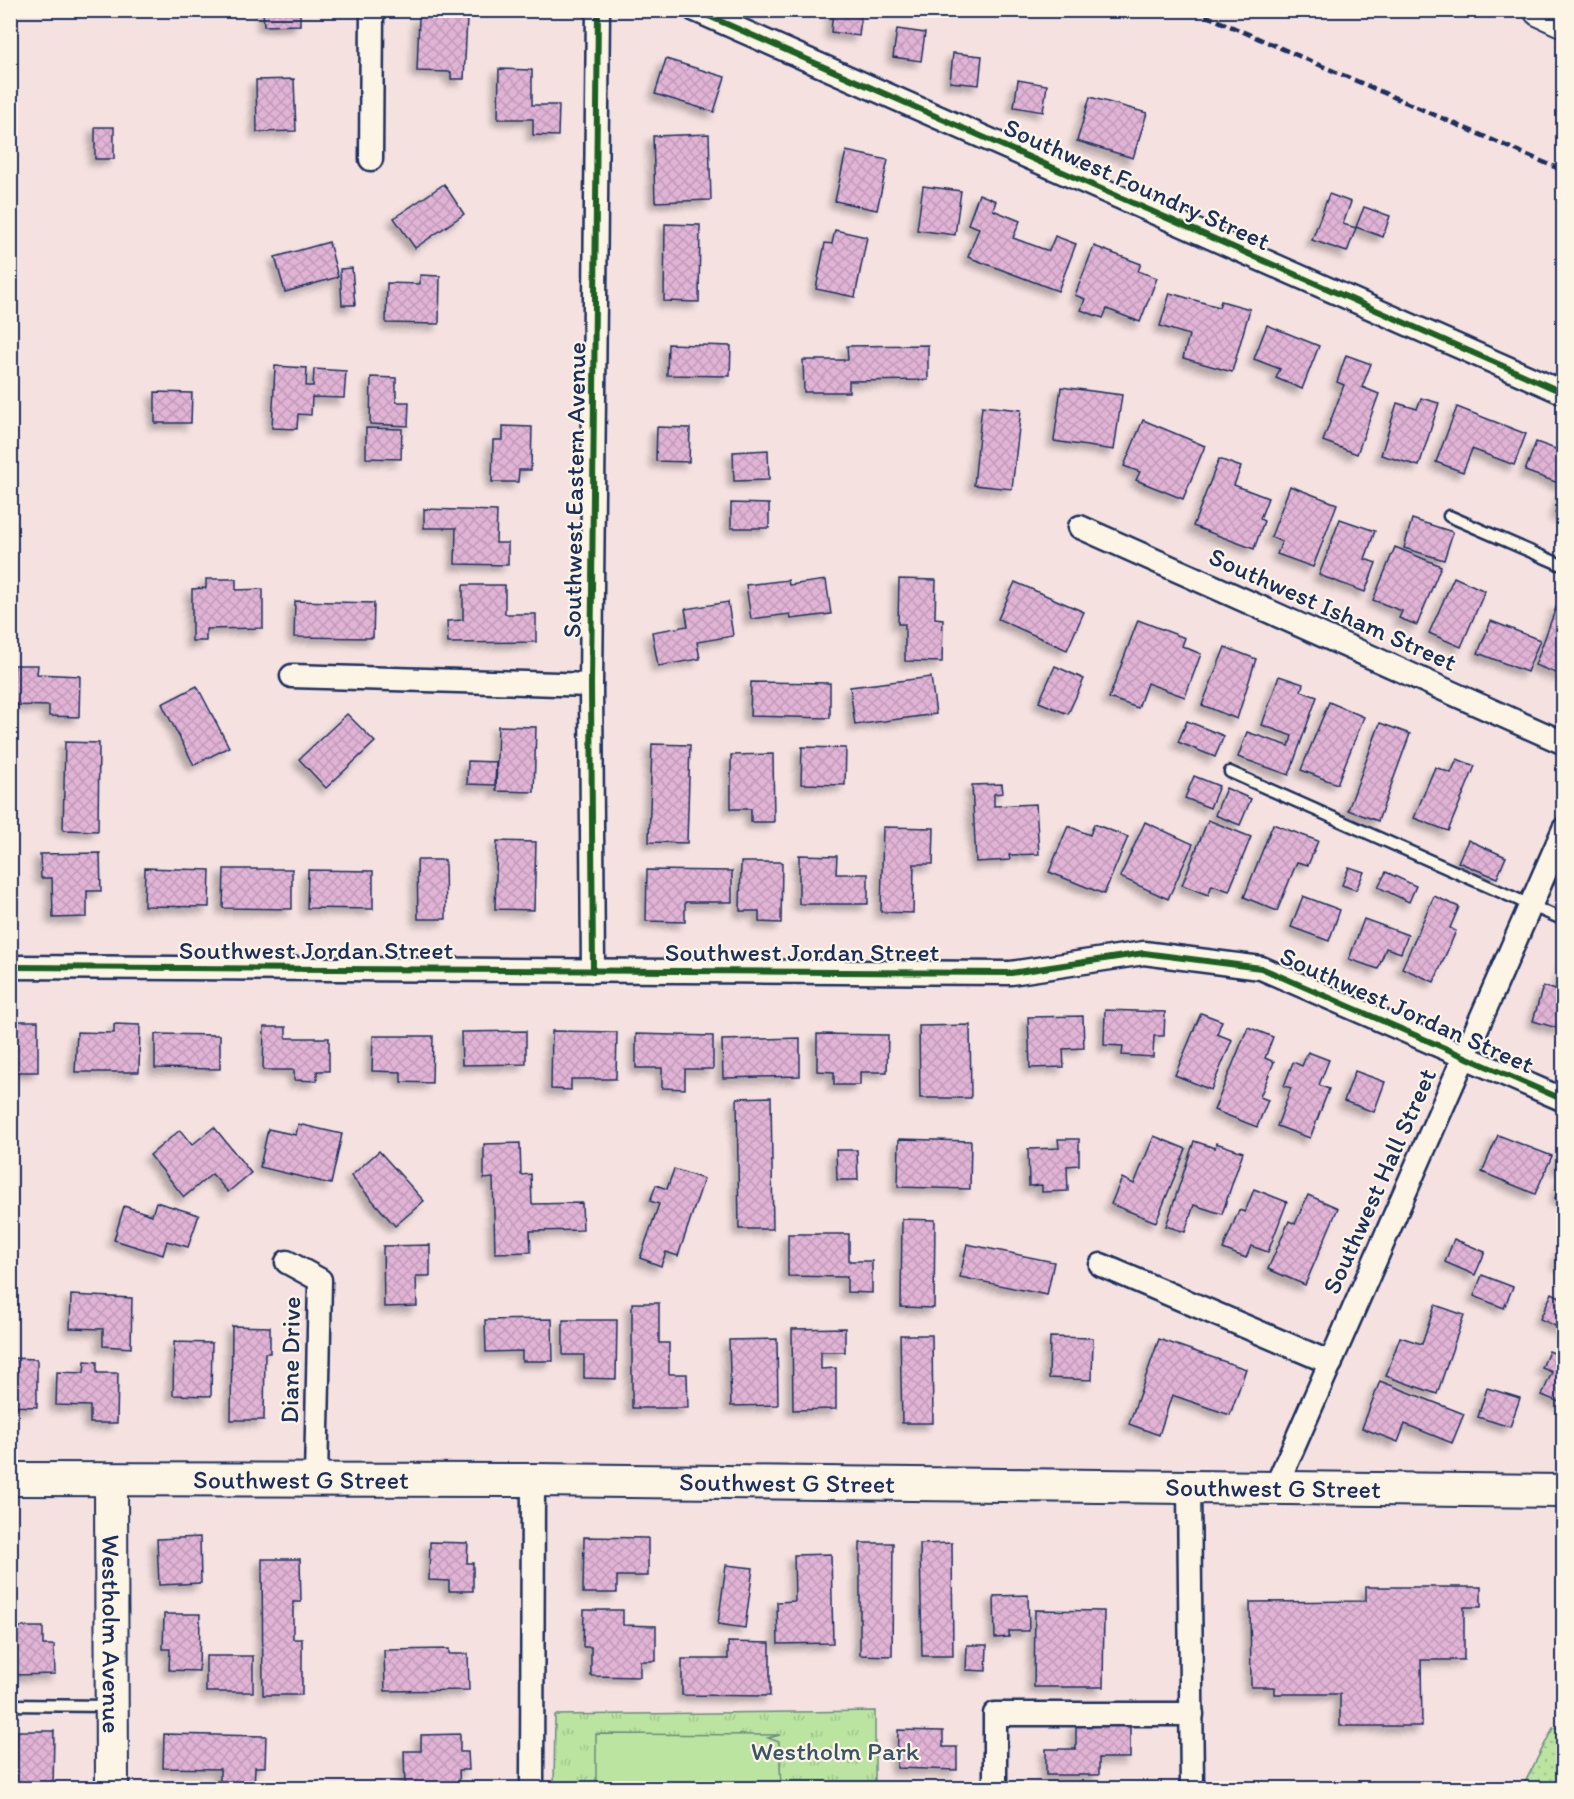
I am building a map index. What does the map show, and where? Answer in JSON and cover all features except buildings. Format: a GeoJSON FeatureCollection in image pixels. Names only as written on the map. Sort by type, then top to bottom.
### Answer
{"type":"FeatureCollection","features":[{"type":"Feature","properties":{"kind":"main road"},"geometry":{"type":"LineString","coordinates":[[1540,10],[1563,21]]}},
{"type":"Feature","properties":{"kind":"main road","name":"Southwest G Street"},"geometry":{"type":"LineString","coordinates":[[10,1479],[111,1481],[533,1480],[1563,1491]]}},
{"type":"Feature","properties":{"kind":"main road","name":"Westholm Avenue"},"geometry":{"type":"LineString","coordinates":[[111,1481],[112,1788]]}},
{"type":"Feature","properties":{"kind":"street"},"geometry":{"type":"LineString","coordinates":[[371,159],[372,10]]}},
{"type":"Feature","properties":{"kind":"street","name":"Southwest Eastern Avenue"},"geometry":{"type":"LineString","coordinates":[[593,971],[591,685],[598,10]]}},
{"type":"Feature","properties":{"kind":"street","name":"Southwest Foundry Street"},"geometry":{"type":"LineString","coordinates":[[695,10],[1563,393]]}},
{"type":"Feature","properties":{"kind":"street","name":"Southwest Isham Street"},"geometry":{"type":"LineString","coordinates":[[1080,527],[1563,743]]}},
{"type":"Feature","properties":{"kind":"street"},"geometry":{"type":"LineString","coordinates":[[292,676],[591,685]]}},
{"type":"Feature","properties":{"kind":"street","name":"Southwest Hall Street"},"geometry":{"type":"LineString","coordinates":[[1275,1489],[1563,829]]}},
{"type":"Feature","properties":{"kind":"street","name":"Southwest Jordan Street"},"geometry":{"type":"LineString","coordinates":[[10,967],[1011,973],[1144,953],[1261,968],[1563,1100]]}},
{"type":"Feature","properties":{"kind":"street","name":"Diane Drive"},"geometry":{"type":"LineString","coordinates":[[287,1262],[320,1280],[316,1479]]}},
{"type":"Feature","properties":{"kind":"street"},"geometry":{"type":"LineString","coordinates":[[1101,1265],[1331,1363]]}},
{"type":"Feature","properties":{"kind":"street"},"geometry":{"type":"LineString","coordinates":[[532,1788],[533,1480]]}},
{"type":"Feature","properties":{"kind":"street"},"geometry":{"type":"LineString","coordinates":[[1189,1488],[1192,1788]]}},
{"type":"Feature","properties":{"kind":"street"},"geometry":{"type":"LineString","coordinates":[[995,1788],[995,1714],[1192,1714]]}},
{"type":"Feature","properties":{"kind":"lane"},"geometry":{"type":"LineString","coordinates":[[1449,516],[1563,566]]}},
{"type":"Feature","properties":{"kind":"lane"},"geometry":{"type":"LineString","coordinates":[[1230,772],[1563,920]]}},
{"type":"Feature","properties":{"kind":"lane"},"geometry":{"type":"LineString","coordinates":[[10,1705],[112,1706]]}},
{"type":"Feature","properties":{"kind":"green space","name":"Westholm Park"},"geometry":{"type":"Polygon","coordinates":[[[875,1711],[875,1788],[554,1788],[555,1715],[875,1711]]]}},
{"type":"Feature","properties":{"kind":"green space"},"geometry":{"type":"Polygon","coordinates":[[[1563,1727],[1563,1788],[1522,1788],[1553,1728],[1563,1727]]]}},
{"type":"Feature","properties":{"kind":"green space"},"geometry":{"type":"Polygon","coordinates":[[[596,1734],[780,1735],[768,1738],[779,1742],[781,1788],[596,1788],[596,1734]]]}},
{"type":"Feature","properties":{"kind":"railway"},"geometry":{"type":"LineString","coordinates":[[1193,10],[1564,171]]}},
{"type":"Feature","properties":{"kind":"cycle path"},"geometry":{"type":"LineString","coordinates":[[593,971],[591,685],[598,10]]}},
{"type":"Feature","properties":{"kind":"cycle path"},"geometry":{"type":"LineString","coordinates":[[695,10],[1564,393]]}},
{"type":"Feature","properties":{"kind":"cycle path"},"geometry":{"type":"LineString","coordinates":[[10,967],[1011,973],[1144,953],[1261,968],[1564,1100]]}}]}
